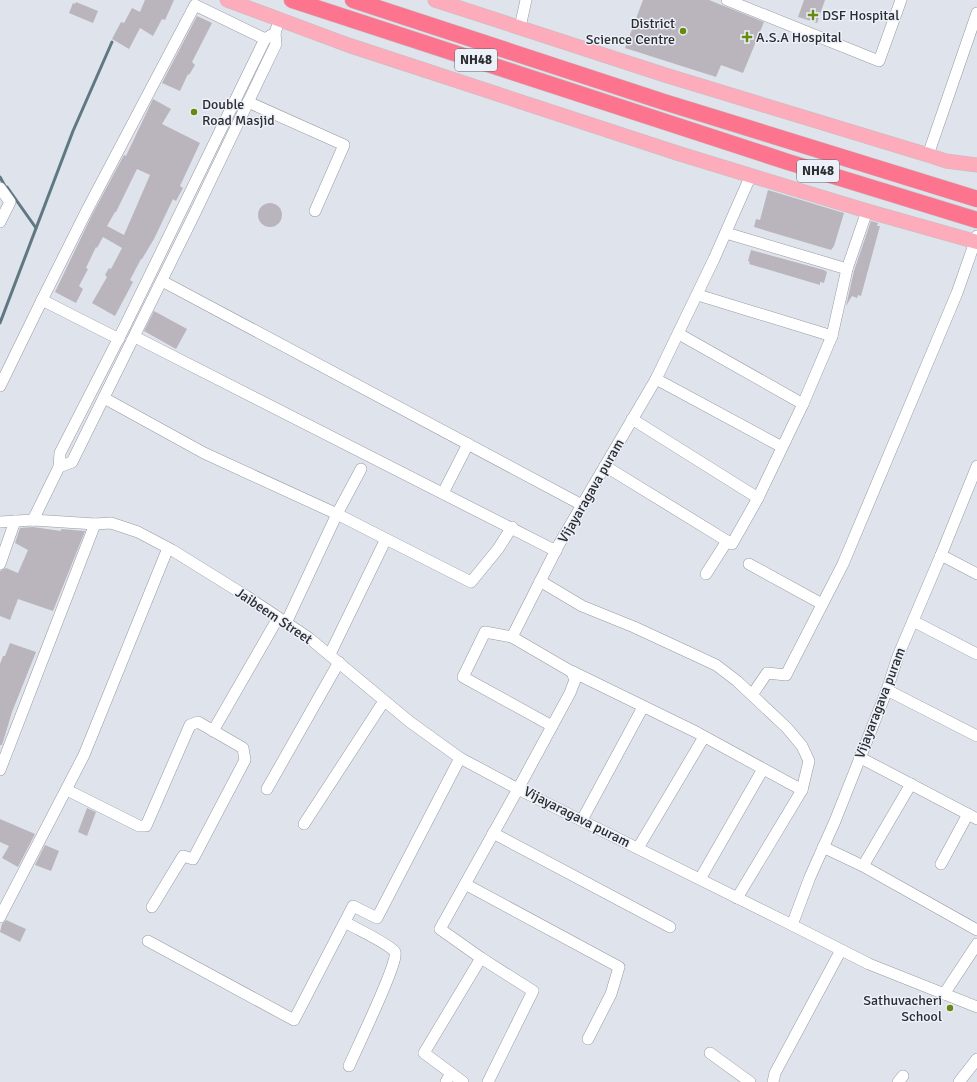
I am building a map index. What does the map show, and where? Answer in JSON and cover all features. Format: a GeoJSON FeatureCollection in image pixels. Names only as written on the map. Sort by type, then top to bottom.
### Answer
{"type":"FeatureCollection","features":[{"type":"Feature","properties":{"kind":"highway","name":"NH48"},"geometry":{"type":"LineString","coordinates":[[292,0],[661,121],[977,220]]}},
{"type":"Feature","properties":{"kind":"highway","name":"NH48"},"geometry":{"type":"LineString","coordinates":[[353,0],[664,102],[977,199]]}},
{"type":"Feature","properties":{"kind":"main road"},"geometry":{"type":"LineString","coordinates":[[227,0],[280,18],[348,45],[680,154],[867,211],[976,240]]}},
{"type":"Feature","properties":{"kind":"main road"},"geometry":{"type":"LineString","coordinates":[[435,0],[665,75],[946,161],[977,165]]}},
{"type":"Feature","properties":{"kind":"street"},"geometry":{"type":"LineString","coordinates":[[520,27],[526,0]]}},
{"type":"Feature","properties":{"kind":"street"},"geometry":{"type":"LineString","coordinates":[[727,0],[879,62],[901,0]]}},
{"type":"Feature","properties":{"kind":"street"},"geometry":{"type":"LineString","coordinates":[[0,386],[86,212],[195,5],[265,39]]}},
{"type":"Feature","properties":{"kind":"street"},"geometry":{"type":"LineString","coordinates":[[928,155],[977,13]]}},
{"type":"Feature","properties":{"kind":"street"},"geometry":{"type":"LineString","coordinates":[[59,467],[72,462],[135,337],[276,44],[275,32],[280,18]]}},
{"type":"Feature","properties":{"kind":"street"},"geometry":{"type":"LineString","coordinates":[[33,520],[59,467],[60,453],[119,339],[265,39],[275,32]]}},
{"type":"Feature","properties":{"kind":"street"},"geometry":{"type":"LineString","coordinates":[[248,102],[344,145],[315,211]]}},
{"type":"Feature","properties":{"kind":"street","name":"Vijayaragava puram"},"geometry":{"type":"LineString","coordinates":[[512,637],[556,551],[656,379],[698,295],[751,175]]}},
{"type":"Feature","properties":{"kind":"street"},"geometry":{"type":"LineString","coordinates":[[0,188],[10,202],[0,222]]}},
{"type":"Feature","properties":{"kind":"street"},"geometry":{"type":"LineString","coordinates":[[605,466],[732,544],[758,498],[803,404],[832,336],[847,269],[867,211]]}},
{"type":"Feature","properties":{"kind":"street"},"geometry":{"type":"LineString","coordinates":[[726,233],[847,269]]}},
{"type":"Feature","properties":{"kind":"street"},"geometry":{"type":"LineString","coordinates":[[752,696],[767,673],[786,675],[843,564],[948,315],[976,240]]}},
{"type":"Feature","properties":{"kind":"street"},"geometry":{"type":"LineString","coordinates":[[162,281],[582,505]]}},
{"type":"Feature","properties":{"kind":"street"},"geometry":{"type":"LineString","coordinates":[[698,295],[832,336]]}},
{"type":"Feature","properties":{"kind":"street"},"geometry":{"type":"LineString","coordinates":[[42,300],[119,339]]}},
{"type":"Feature","properties":{"kind":"street"},"geometry":{"type":"LineString","coordinates":[[679,334],[803,404]]}},
{"type":"Feature","properties":{"kind":"street"},"geometry":{"type":"LineString","coordinates":[[135,337],[512,527],[556,551]]}},
{"type":"Feature","properties":{"kind":"street"},"geometry":{"type":"LineString","coordinates":[[656,379],[782,447]]}},
{"type":"Feature","properties":{"kind":"street"},"geometry":{"type":"LineString","coordinates":[[104,398],[204,452],[337,514],[471,582],[498,549],[512,527]]}},
{"type":"Feature","properties":{"kind":"street"},"geometry":{"type":"LineString","coordinates":[[632,419],[758,498]]}},
{"type":"Feature","properties":{"kind":"street"},"geometry":{"type":"LineString","coordinates":[[443,493],[468,444]]}},
{"type":"Feature","properties":{"kind":"street","name":"Vijayaragava puram"},"geometry":{"type":"LineString","coordinates":[[571,671],[575,680],[518,788],[792,925],[823,847],[836,820],[859,757],[887,690],[898,656],[977,466]]}},
{"type":"Feature","properties":{"kind":"street"},"geometry":{"type":"LineString","coordinates":[[213,731],[282,621],[361,468]]}},
{"type":"Feature","properties":{"kind":"street","name":"Jaibeem Street"},"geometry":{"type":"LineString","coordinates":[[0,522],[33,520],[94,524],[111,523],[138,532],[168,548],[282,621],[330,654],[384,701],[460,758],[518,788]]}},
{"type":"Feature","properties":{"kind":"street"},"geometry":{"type":"LineString","coordinates":[[0,564],[15,521]]}},
{"type":"Feature","properties":{"kind":"street"},"geometry":{"type":"LineString","coordinates":[[0,770],[94,524]]}},
{"type":"Feature","properties":{"kind":"street"},"geometry":{"type":"LineString","coordinates":[[330,654],[386,539]]}},
{"type":"Feature","properties":{"kind":"street"},"geometry":{"type":"LineString","coordinates":[[706,574],[727,541]]}},
{"type":"Feature","properties":{"kind":"street"},"geometry":{"type":"LineString","coordinates":[[0,917],[84,755],[168,548]]}},
{"type":"Feature","properties":{"kind":"street"},"geometry":{"type":"LineString","coordinates":[[941,555],[977,574]]}},
{"type":"Feature","properties":{"kind":"street"},"geometry":{"type":"LineString","coordinates":[[749,564],[822,604]]}},
{"type":"Feature","properties":{"kind":"street"},"geometry":{"type":"LineString","coordinates":[[540,581],[582,606],[634,627],[716,665],[737,681],[786,728],[802,746],[809,761],[802,790],[737,898]]}},
{"type":"Feature","properties":{"kind":"street"},"geometry":{"type":"LineString","coordinates":[[913,621],[977,654]]}},
{"type":"Feature","properties":{"kind":"street"},"geometry":{"type":"LineString","coordinates":[[552,726],[463,677],[484,632],[512,637],[571,671],[704,737],[802,790]]}},
{"type":"Feature","properties":{"kind":"street"},"geometry":{"type":"LineString","coordinates":[[267,789],[339,662]]}},
{"type":"Feature","properties":{"kind":"street"},"geometry":{"type":"LineString","coordinates":[[887,690],[977,736]]}},
{"type":"Feature","properties":{"kind":"street"},"geometry":{"type":"LineString","coordinates":[[304,824],[384,701]]}},
{"type":"Feature","properties":{"kind":"street"},"geometry":{"type":"LineString","coordinates":[[582,820],[643,706]]}},
{"type":"Feature","properties":{"kind":"street"},"geometry":{"type":"LineString","coordinates":[[67,790],[139,826],[146,826],[190,725],[198,722],[243,748],[245,760],[193,859],[183,856],[152,907]]}},
{"type":"Feature","properties":{"kind":"street"},"geometry":{"type":"LineString","coordinates":[[638,848],[704,737]]}},
{"type":"Feature","properties":{"kind":"street"},"geometry":{"type":"LineString","coordinates":[[859,757],[972,816],[941,864]]}},
{"type":"Feature","properties":{"kind":"street"},"geometry":{"type":"LineString","coordinates":[[148,941],[294,1020],[353,906],[377,918],[460,758]]}},
{"type":"Feature","properties":{"kind":"street"},"geometry":{"type":"LineString","coordinates":[[700,879],[763,769]]}},
{"type":"Feature","properties":{"kind":"street"},"geometry":{"type":"LineString","coordinates":[[863,866],[911,784]]}},
{"type":"Feature","properties":{"kind":"street"},"geometry":{"type":"LineString","coordinates":[[488,1082],[533,991],[481,958],[440,929],[518,788]]}},
{"type":"Feature","properties":{"kind":"street"},"geometry":{"type":"LineString","coordinates":[[493,833],[670,927]]}},
{"type":"Feature","properties":{"kind":"street"},"geometry":{"type":"LineString","coordinates":[[823,847],[863,866],[977,930]]}},
{"type":"Feature","properties":{"kind":"street"},"geometry":{"type":"LineString","coordinates":[[465,884],[619,967],[611,994],[588,1040]]}},
{"type":"Feature","properties":{"kind":"street"},"geometry":{"type":"LineString","coordinates":[[345,922],[388,947],[396,953],[397,957],[349,1066]]}},
{"type":"Feature","properties":{"kind":"street"},"geometry":{"type":"LineString","coordinates":[[792,925],[868,964],[977,1007]]}},
{"type":"Feature","properties":{"kind":"street"},"geometry":{"type":"LineString","coordinates":[[944,994],[977,944]]}},
{"type":"Feature","properties":{"kind":"street"},"geometry":{"type":"LineString","coordinates":[[773,1082],[775,1073],[841,950]]}},
{"type":"Feature","properties":{"kind":"street"},"geometry":{"type":"LineString","coordinates":[[463,1082],[448,1078],[424,1053],[481,958]]}},
{"type":"Feature","properties":{"kind":"street"},"geometry":{"type":"LineString","coordinates":[[710,1053],[750,1082]]}},
{"type":"Feature","properties":{"kind":"street"},"geometry":{"type":"LineString","coordinates":[[963,1080],[977,1059]]}},
{"type":"Feature","properties":{"kind":"building"},"geometry":{"type":"Polygon","coordinates":[[[145,0],[174,0],[165,20],[162,19],[153,36],[140,28],[129,49],[112,39],[121,22],[124,23],[132,8],[140,12],[145,0]]]}},
{"type":"Feature","properties":{"kind":"building","name":"District Science Centre"},"geometry":{"type":"Polygon","coordinates":[[[643,0],[709,0],[764,22],[743,73],[721,65],[716,77],[625,48],[643,0]]]}},
{"type":"Feature","properties":{"kind":"building"},"geometry":{"type":"Polygon","coordinates":[[[804,0],[825,0],[817,23],[798,17],[804,0]]]}},
{"type":"Feature","properties":{"kind":"building"},"geometry":{"type":"Polygon","coordinates":[[[76,2],[98,11],[93,23],[69,13],[73,3],[75,4],[76,2]]]}},
{"type":"Feature","properties":{"kind":"building"},"geometry":{"type":"Polygon","coordinates":[[[197,16],[212,23],[192,62],[195,65],[189,75],[188,74],[180,91],[162,83],[197,16]]]}},
{"type":"Feature","properties":{"kind":"building"},"geometry":{"type":"Polygon","coordinates":[[[153,99],[171,109],[162,124],[200,143],[180,186],[183,188],[176,201],[173,199],[154,239],[141,259],[130,280],[133,282],[115,316],[92,303],[107,277],[105,275],[109,268],[111,269],[122,248],[103,237],[97,248],[96,247],[86,268],[88,269],[79,286],[83,289],[76,303],[55,292],[92,215],[124,155],[126,156],[153,99]],[[137,169],[116,212],[107,226],[124,235],[150,175],[137,169]]]}},
{"type":"Feature","properties":{"kind":"building"},"geometry":{"type":"Polygon","coordinates":[[[768,190],[844,213],[834,246],[831,250],[754,227],[756,219],[760,220],[768,190]]]}},
{"type":"Feature","properties":{"kind":"building"},"geometry":{"type":"Polygon","coordinates":[[[270,203],[278,207],[282,215],[278,223],[270,227],[262,223],[258,215],[262,207],[270,203]]]}},
{"type":"Feature","properties":{"kind":"building"},"geometry":{"type":"Polygon","coordinates":[[[871,221],[878,223],[877,226],[880,226],[861,296],[858,295],[857,298],[852,296],[846,306],[854,271],[871,221]]]}},
{"type":"Feature","properties":{"kind":"building"},"geometry":{"type":"Polygon","coordinates":[[[751,250],[824,270],[827,272],[824,283],[820,282],[820,285],[749,264],[750,262],[748,261],[751,250]]]}},
{"type":"Feature","properties":{"kind":"building"},"geometry":{"type":"Polygon","coordinates":[[[154,311],[187,329],[176,349],[144,331],[154,311]]]}},
{"type":"Feature","properties":{"kind":"building"},"geometry":{"type":"Polygon","coordinates":[[[33,527],[61,531],[61,529],[85,531],[53,611],[18,599],[10,620],[0,616],[0,571],[6,568],[18,573],[28,550],[15,543],[20,528],[33,527]]]}},
{"type":"Feature","properties":{"kind":"building"},"geometry":{"type":"Polygon","coordinates":[[[10,643],[36,652],[12,712],[2,745],[0,745],[0,664],[10,643]]]}},
{"type":"Feature","properties":{"kind":"building"},"geometry":{"type":"Polygon","coordinates":[[[87,808],[96,812],[87,836],[78,832],[87,808]]]}},
{"type":"Feature","properties":{"kind":"building"},"geometry":{"type":"Polygon","coordinates":[[[0,819],[35,834],[18,867],[2,858],[9,846],[0,842],[0,819]]]}},
{"type":"Feature","properties":{"kind":"building"},"geometry":{"type":"Polygon","coordinates":[[[45,845],[59,851],[51,871],[35,865],[45,845]]]}},
{"type":"Feature","properties":{"kind":"building"},"geometry":{"type":"Polygon","coordinates":[[[6,920],[26,929],[20,942],[0,932],[2,924],[6,920]]]}},
{"type":"Feature","properties":{"kind":"waterway"},"geometry":{"type":"LineString","coordinates":[[0,323],[73,131],[112,42]]}},
{"type":"Feature","properties":{"kind":"waterway"},"geometry":{"type":"LineString","coordinates":[[0,177],[6,188]]}},
{"type":"Feature","properties":{"kind":"waterway"},"geometry":{"type":"LineString","coordinates":[[7,187],[36,228]]}},
{"type":"Feature","properties":{"kind":"place","name":"DSF Hospital"},"geometry":{"type":"Point","coordinates":[813,15]}},
{"type":"Feature","properties":{"kind":"place","name":"District Science Centre"},"geometry":{"type":"Point","coordinates":[683,31]}},
{"type":"Feature","properties":{"kind":"place","name":"A.S.A Hospital"},"geometry":{"type":"Point","coordinates":[747,37]}},
{"type":"Feature","properties":{"kind":"place","name":"Double Road Masjid"},"geometry":{"type":"Point","coordinates":[194,112]}},
{"type":"Feature","properties":{"kind":"place","name":"Sathuvacheri School"},"geometry":{"type":"Point","coordinates":[950,1008]}}]}
